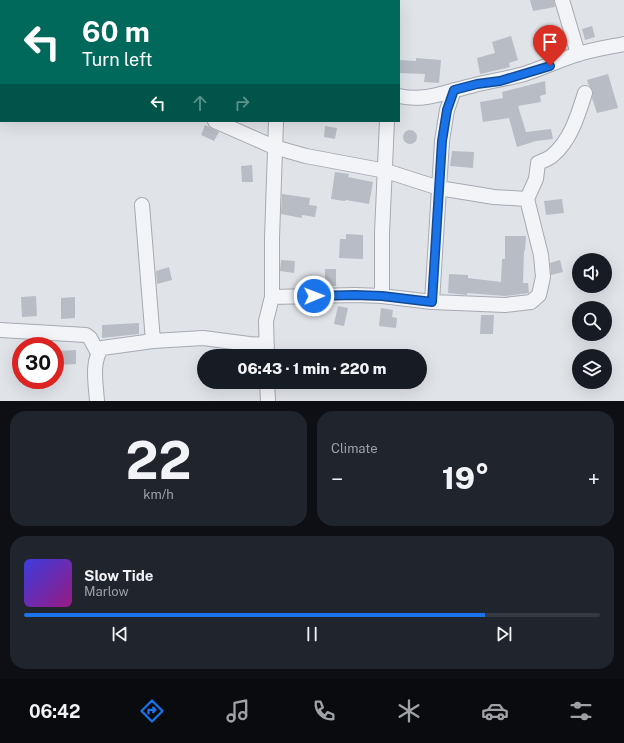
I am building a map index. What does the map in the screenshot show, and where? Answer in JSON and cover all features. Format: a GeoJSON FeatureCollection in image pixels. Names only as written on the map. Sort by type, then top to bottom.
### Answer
{"type":"FeatureCollection","features":[{"type":"Feature","properties":{"kind":"street"},"geometry":{"type":"LineString","coordinates":[[562,0],[578,54]]}},
{"type":"Feature","properties":{"kind":"street"},"geometry":{"type":"LineString","coordinates":[[400,96],[410,99],[431,98],[477,84],[500,81],[525,74],[550,66],[578,54],[624,44]]}},
{"type":"Feature","properties":{"kind":"street"},"geometry":{"type":"LineString","coordinates":[[432,302],[442,141],[447,110],[454,90]]}},
{"type":"Feature","properties":{"kind":"street"},"geometry":{"type":"LineString","coordinates":[[272,297],[355,295],[382,296],[432,302],[505,305],[531,302],[539,295],[543,277],[540,255],[527,199],[536,179],[538,163],[551,157],[565,142],[575,122],[585,93]]}},
{"type":"Feature","properties":{"kind":"street"},"geometry":{"type":"LineString","coordinates":[[217,122],[274,147],[306,156],[386,171],[439,188],[494,197],[527,199]]}},
{"type":"Feature","properties":{"kind":"street"},"geometry":{"type":"LineString","coordinates":[[267,349],[266,321],[272,297],[274,147],[276,122]]}},
{"type":"Feature","properties":{"kind":"street"},"geometry":{"type":"LineString","coordinates":[[382,296],[382,233],[386,171],[387,122]]}},
{"type":"Feature","properties":{"kind":"street"},"geometry":{"type":"LineString","coordinates":[[142,205],[153,341]]}},
{"type":"Feature","properties":{"kind":"street"},"geometry":{"type":"LineString","coordinates":[[0,330],[86,335],[90,338],[98,353]]}},
{"type":"Feature","properties":{"kind":"street"},"geometry":{"type":"LineString","coordinates":[[96,401],[95,362],[98,353],[102,348],[153,341],[203,338],[250,344],[264,349]]}},
{"type":"Feature","properties":{"kind":"street"},"geometry":{"type":"LineString","coordinates":[[267,389],[268,401]]}},
{"type":"Feature","properties":{"kind":"building"},"geometry":{"type":"Polygon","coordinates":[[[530,0],[554,0],[555,7],[533,11],[530,0]]]}},
{"type":"Feature","properties":{"kind":"building"},"geometry":{"type":"Polygon","coordinates":[[[592,26],[595,37],[585,40],[582,29],[592,26]]]}},
{"type":"Feature","properties":{"kind":"building"},"geometry":{"type":"Polygon","coordinates":[[[511,36],[518,60],[509,63],[510,67],[480,74],[477,58],[495,53],[492,42],[511,36]]]}},
{"type":"Feature","properties":{"kind":"building"},"geometry":{"type":"Polygon","coordinates":[[[416,58],[441,60],[439,83],[424,82],[425,74],[400,73],[400,60],[416,61],[416,58]]]}},
{"type":"Feature","properties":{"kind":"building"},"geometry":{"type":"Polygon","coordinates":[[[608,74],[618,108],[597,113],[592,98],[593,91],[587,80],[608,74]]]}},
{"type":"Feature","properties":{"kind":"building"},"geometry":{"type":"Polygon","coordinates":[[[545,81],[546,94],[540,96],[541,102],[518,106],[526,132],[551,129],[553,139],[536,141],[517,147],[509,118],[483,122],[480,102],[503,98],[502,92],[545,81]]]}},
{"type":"Feature","properties":{"kind":"building"},"geometry":{"type":"Polygon","coordinates":[[[205,125],[219,132],[214,141],[201,135],[205,125]]]}},
{"type":"Feature","properties":{"kind":"building"},"geometry":{"type":"Polygon","coordinates":[[[325,126],[337,128],[335,139],[324,137],[325,126]]]}},
{"type":"Feature","properties":{"kind":"building"},"geometry":{"type":"Polygon","coordinates":[[[407,130],[413,130],[417,134],[417,140],[413,144],[407,144],[403,140],[403,134],[407,130]]]}},
{"type":"Feature","properties":{"kind":"building"},"geometry":{"type":"Polygon","coordinates":[[[452,151],[474,152],[473,168],[450,166],[452,151]]]}},
{"type":"Feature","properties":{"kind":"building"},"geometry":{"type":"Polygon","coordinates":[[[252,165],[253,182],[242,182],[241,166],[252,165]]]}},
{"type":"Feature","properties":{"kind":"building"},"geometry":{"type":"Polygon","coordinates":[[[335,172],[349,174],[348,177],[373,182],[369,204],[331,199],[335,172]]]}},
{"type":"Feature","properties":{"kind":"building"},"geometry":{"type":"Polygon","coordinates":[[[282,194],[310,198],[309,205],[317,206],[315,217],[302,215],[302,218],[281,214],[282,194]]]}},
{"type":"Feature","properties":{"kind":"building"},"geometry":{"type":"Polygon","coordinates":[[[562,199],[564,213],[546,215],[544,201],[562,199]]]}},
{"type":"Feature","properties":{"kind":"building"},"geometry":{"type":"Polygon","coordinates":[[[346,234],[363,235],[363,259],[339,258],[340,239],[346,239],[346,234]]]}},
{"type":"Feature","properties":{"kind":"building"},"geometry":{"type":"Polygon","coordinates":[[[505,236],[526,236],[523,283],[528,283],[529,293],[505,296],[448,293],[449,274],[468,275],[468,278],[501,282],[502,259],[505,259],[505,236]]]}},
{"type":"Feature","properties":{"kind":"building"},"geometry":{"type":"Polygon","coordinates":[[[281,260],[295,261],[294,273],[280,271],[281,260]]]}},
{"type":"Feature","properties":{"kind":"building"},"geometry":{"type":"Polygon","coordinates":[[[560,260],[563,272],[551,275],[550,263],[560,260]]]}},
{"type":"Feature","properties":{"kind":"building"},"geometry":{"type":"Polygon","coordinates":[[[169,267],[172,280],[157,284],[156,271],[169,267]]]}},
{"type":"Feature","properties":{"kind":"building"},"geometry":{"type":"Polygon","coordinates":[[[325,269],[336,269],[336,286],[325,286],[325,269]]]}},
{"type":"Feature","properties":{"kind":"building"},"geometry":{"type":"Polygon","coordinates":[[[36,296],[37,316],[22,317],[21,297],[36,296]]]}},
{"type":"Feature","properties":{"kind":"building"},"geometry":{"type":"Polygon","coordinates":[[[75,297],[75,318],[61,319],[61,298],[75,297]]]}},
{"type":"Feature","properties":{"kind":"building"},"geometry":{"type":"Polygon","coordinates":[[[338,306],[348,308],[344,326],[334,324],[338,306]]]}},
{"type":"Feature","properties":{"kind":"building"},"geometry":{"type":"Polygon","coordinates":[[[381,308],[393,310],[392,317],[397,318],[396,328],[379,326],[381,308]]]}},
{"type":"Feature","properties":{"kind":"building"},"geometry":{"type":"Polygon","coordinates":[[[481,315],[494,315],[493,334],[480,334],[481,315]]]}},
{"type":"Feature","properties":{"kind":"building"},"geometry":{"type":"Polygon","coordinates":[[[139,323],[139,334],[102,338],[102,325],[139,323]]]}},
{"type":"Feature","properties":{"kind":"building"},"geometry":{"type":"Polygon","coordinates":[[[76,350],[76,364],[64,365],[64,351],[76,350]]]}},
{"type":"Feature","properties":{"kind":"route"},"geometry":{"type":"LineString","coordinates":[[314,296],[382,296],[432,302],[442,141],[447,110],[454,90],[477,84],[500,81],[550,66]]}}]}
